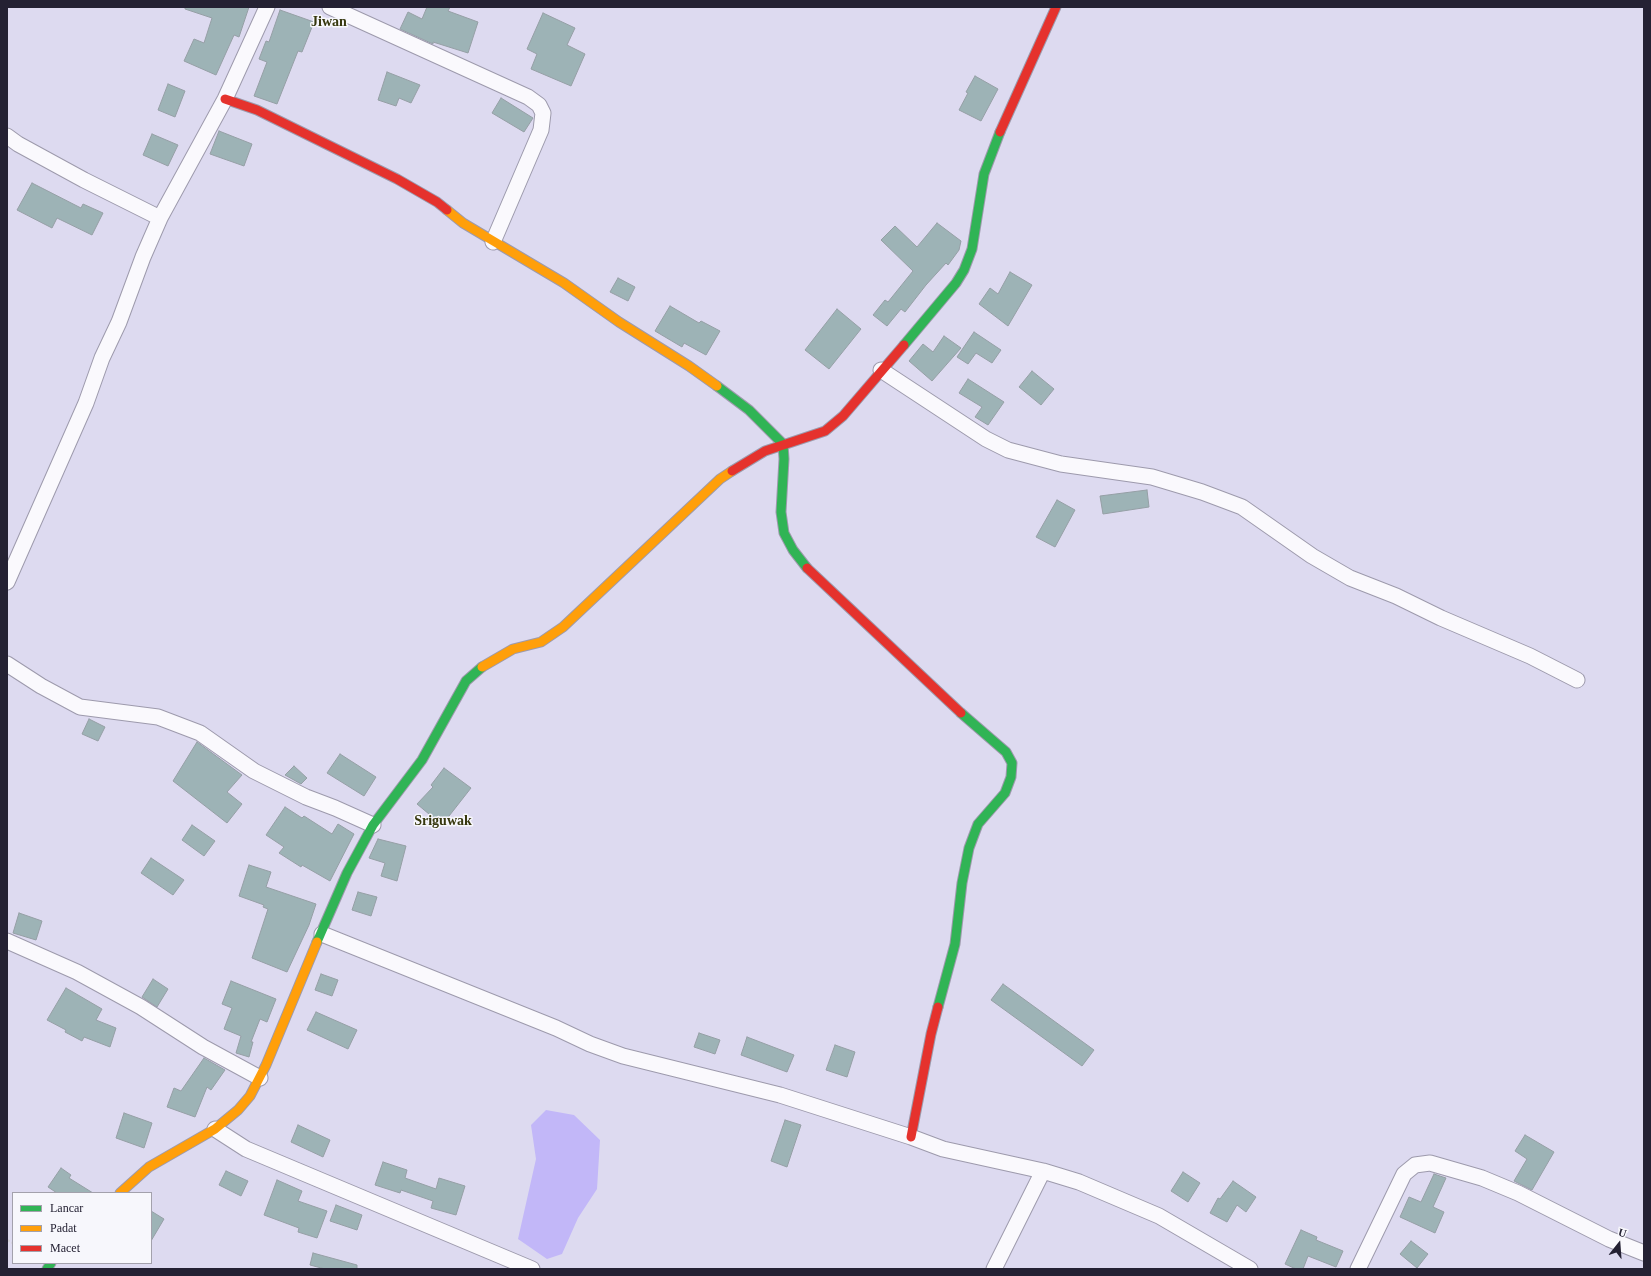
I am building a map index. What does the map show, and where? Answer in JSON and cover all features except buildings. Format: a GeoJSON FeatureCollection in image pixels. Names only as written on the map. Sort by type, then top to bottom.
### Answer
{"type":"FeatureCollection","features":[{"type":"Feature","properties":{"kind":"street"},"geometry":{"type":"LineString","coordinates":[[7,582],[86,403],[102,358],[119,322],[143,257],[160,218],[225,99],[268,7]]}},
{"type":"Feature","properties":{"kind":"street"},"geometry":{"type":"LineString","coordinates":[[330,7],[528,97],[539,105],[543,113],[541,130],[493,242]]}},
{"type":"Feature","properties":{"kind":"street"},"geometry":{"type":"LineString","coordinates":[[121,1192],[149,1167],[214,1129],[238,1110],[250,1096],[260,1078],[298,985],[322,934],[347,873],[373,825],[422,760],[466,682],[486,663],[513,649],[541,642],[563,627],[720,479],[765,451],[783,444],[809,438],[825,431],[843,416],[941,302],[964,270],[972,249],[984,174],[992,151],[1056,7]]}},
{"type":"Feature","properties":{"kind":"street"},"geometry":{"type":"LineString","coordinates":[[225,99],[257,110],[320,143],[397,179],[437,202],[463,223],[564,283],[619,322],[655,343],[721,388],[749,410],[783,444],[784,459],[781,512],[784,533],[792,550],[809,572],[979,730],[1006,752],[1012,763],[1011,778],[1005,793],[978,824],[969,848],[962,883],[955,944],[931,1034],[911,1137]]}},
{"type":"Feature","properties":{"kind":"street"},"geometry":{"type":"LineString","coordinates":[[7,136],[18,144],[71,173],[160,218]]}},
{"type":"Feature","properties":{"kind":"street"},"geometry":{"type":"LineString","coordinates":[[881,370],[986,439],[1008,450],[1060,464],[1152,477],[1202,492],[1242,508],[1312,556],[1350,578],[1396,596],[1441,618],[1530,656],[1577,680]]}},
{"type":"Feature","properties":{"kind":"street"},"geometry":{"type":"LineString","coordinates":[[7,664],[41,686],[80,708],[158,717],[200,733],[254,771],[306,797],[373,825]]}},
{"type":"Feature","properties":{"kind":"street"},"geometry":{"type":"LineString","coordinates":[[322,934],[556,1028],[590,1044],[623,1056],[780,1095],[911,1137],[943,1150],[1043,1171],[1085,1185],[1159,1216],[1250,1269]]}},
{"type":"Feature","properties":{"kind":"street"},"geometry":{"type":"LineString","coordinates":[[7,941],[77,972],[141,1006],[204,1047],[260,1078]]}},
{"type":"Feature","properties":{"kind":"street"},"geometry":{"type":"LineString","coordinates":[[214,1129],[246,1149],[532,1269]]}},
{"type":"Feature","properties":{"kind":"street"},"geometry":{"type":"LineString","coordinates":[[1358,1269],[1404,1174],[1415,1165],[1430,1163],[1482,1178],[1518,1193],[1609,1239],[1644,1253]]}},
{"type":"Feature","properties":{"kind":"street"},"geometry":{"type":"LineString","coordinates":[[994,1269],[1043,1171]]}},
{"type":"Feature","properties":{"kind":"shaded area"},"geometry":{"type":"Polygon","coordinates":[[[546,1110],[574,1115],[600,1140],[597,1189],[578,1218],[562,1254],[547,1259],[518,1239],[536,1159],[531,1125],[546,1110]]]}},
{"type":"Feature","properties":{"kind":"traffic: fast"},"geometry":{"type":"LineString","coordinates":[[904,345],[956,283],[964,270],[972,249],[984,174],[1000,132]]}},
{"type":"Feature","properties":{"kind":"traffic: fast"},"geometry":{"type":"LineString","coordinates":[[717,386],[749,410],[783,444],[784,459],[781,512],[784,533],[793,550],[807,568]]}},
{"type":"Feature","properties":{"kind":"traffic: fast"},"geometry":{"type":"LineString","coordinates":[[317,942],[347,873],[373,825],[422,760],[466,681],[482,667]]}},
{"type":"Feature","properties":{"kind":"traffic: fast"},"geometry":{"type":"LineString","coordinates":[[938,1007],[955,944],[962,883],[969,848],[978,824],[1005,793],[1011,777],[1012,763],[1006,752],[961,713]]}},
{"type":"Feature","properties":{"kind":"traffic: fast"},"geometry":{"type":"LineString","coordinates":[[47,1269],[50,1264]]}},
{"type":"Feature","properties":{"kind":"traffic: slow"},"geometry":{"type":"LineString","coordinates":[[447,210],[463,223],[564,283],[619,322],[689,366],[717,386]]}},
{"type":"Feature","properties":{"kind":"traffic: slow"},"geometry":{"type":"LineString","coordinates":[[482,667],[513,649],[541,642],[563,627],[720,479],[732,471]]}},
{"type":"Feature","properties":{"kind":"traffic: slow"},"geometry":{"type":"LineString","coordinates":[[121,1192],[149,1167],[215,1129],[238,1110],[250,1096],[266,1065],[317,942]]}},
{"type":"Feature","properties":{"kind":"traffic: jam"},"geometry":{"type":"LineString","coordinates":[[1000,132],[1056,7]]}},
{"type":"Feature","properties":{"kind":"traffic: jam"},"geometry":{"type":"LineString","coordinates":[[225,99],[257,110],[397,179],[437,202],[447,210]]}},
{"type":"Feature","properties":{"kind":"traffic: jam"},"geometry":{"type":"LineString","coordinates":[[732,471],[765,451],[825,431],[843,416],[904,345]]}},
{"type":"Feature","properties":{"kind":"traffic: jam"},"geometry":{"type":"LineString","coordinates":[[807,568],[961,713]]}},
{"type":"Feature","properties":{"kind":"traffic: jam"},"geometry":{"type":"LineString","coordinates":[[911,1137],[931,1034],[938,1007]]}},
{"type":"Feature","properties":{"kind":"district","name":"Jiwan"},"geometry":{"type":"Point","coordinates":[329,22]}},
{"type":"Feature","properties":{"kind":"district","name":"Sriguwak"},"geometry":{"type":"Point","coordinates":[443,821]}}]}
